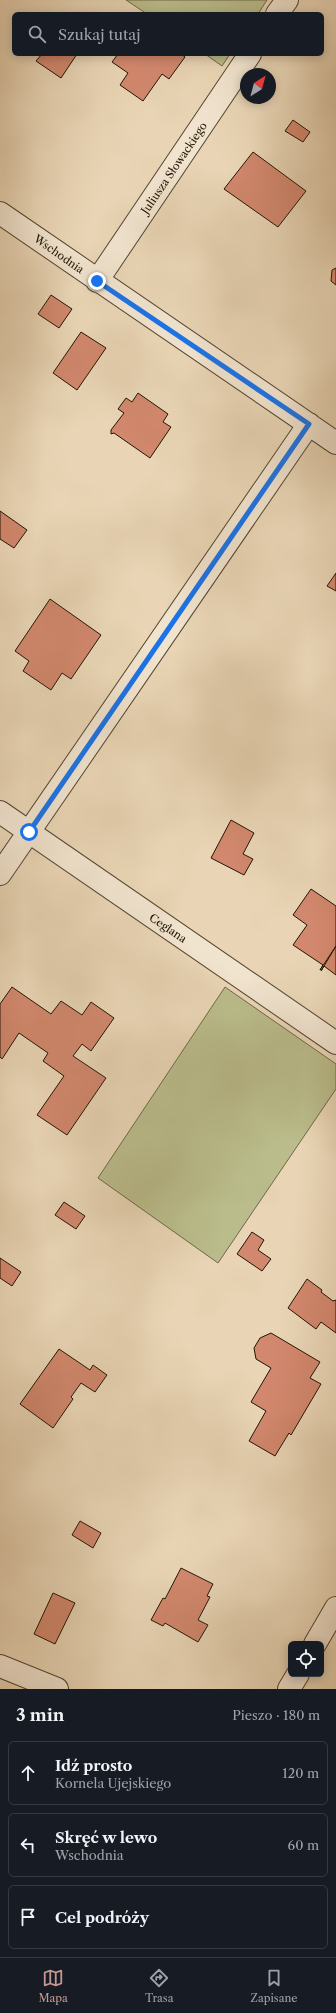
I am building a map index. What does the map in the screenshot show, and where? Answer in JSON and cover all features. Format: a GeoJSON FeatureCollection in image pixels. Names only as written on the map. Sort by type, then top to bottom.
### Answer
{"type":"FeatureCollection","features":[{"type":"Feature","properties":{"kind":"street"},"geometry":{"type":"LineString","coordinates":[[278,12],[287,0]]}},
{"type":"Feature","properties":{"kind":"street","name":"Juliusza Słowackiego"},"geometry":{"type":"LineString","coordinates":[[97,281],[249,56]]}},
{"type":"Feature","properties":{"kind":"street","name":"Wschodnia"},"geometry":{"type":"LineString","coordinates":[[0,213],[97,281],[336,443]]}},
{"type":"Feature","properties":{"kind":"street"},"geometry":{"type":"LineString","coordinates":[[0,874],[309,424]]}},
{"type":"Feature","properties":{"kind":"street","name":"Ceglana"},"geometry":{"type":"LineString","coordinates":[[0,812],[336,1043]]}},
{"type":"Feature","properties":{"kind":"street"},"geometry":{"type":"LineString","coordinates":[[317,1641],[336,1608]]}},
{"type":"Feature","properties":{"kind":"street"},"geometry":{"type":"LineString","coordinates":[[0,1666],[57,1689]]}},
{"type":"Feature","properties":{"kind":"street"},"geometry":{"type":"LineString","coordinates":[[289,1689],[296,1677]]}},
{"type":"Feature","properties":{"kind":"green space"},"geometry":{"type":"Polygon","coordinates":[[[126,0],[267,0],[259,12],[144,12],[126,0]]]}},
{"type":"Feature","properties":{"kind":"green space"},"geometry":{"type":"Polygon","coordinates":[[[208,56],[229,56],[222,66],[208,56]]]}},
{"type":"Feature","properties":{"kind":"green space"},"geometry":{"type":"Polygon","coordinates":[[[225,987],[336,1064],[336,1089],[218,1263],[98,1178],[225,987]]]}},
{"type":"Feature","properties":{"kind":"building"},"geometry":{"type":"Polygon","coordinates":[[[40,56],[76,56],[61,78],[36,61],[40,56]]]}},
{"type":"Feature","properties":{"kind":"building"},"geometry":{"type":"Polygon","coordinates":[[[116,56],[185,57],[169,79],[162,74],[143,101],[120,85],[128,73],[112,62],[116,56]]]}},
{"type":"Feature","properties":{"kind":"building"},"geometry":{"type":"Polygon","coordinates":[[[293,120],[310,132],[303,142],[285,131],[293,120]]]}},
{"type":"Feature","properties":{"kind":"building"},"geometry":{"type":"Polygon","coordinates":[[[253,152],[306,191],[278,227],[224,189],[253,152]]]}},
{"type":"Feature","properties":{"kind":"building"},"geometry":{"type":"Polygon","coordinates":[[[336,268],[336,285],[331,281],[332,270],[336,268]]]}},
{"type":"Feature","properties":{"kind":"building"},"geometry":{"type":"Polygon","coordinates":[[[51,295],[72,309],[59,328],[38,314],[51,295]]]}},
{"type":"Feature","properties":{"kind":"building"},"geometry":{"type":"Polygon","coordinates":[[[81,332],[106,348],[77,390],[53,373],[81,332]]]}},
{"type":"Feature","properties":{"kind":"building"},"geometry":{"type":"Polygon","coordinates":[[[138,393],[168,414],[163,422],[171,427],[150,458],[114,433],[111,434],[111,430],[124,413],[118,409],[126,398],[132,402],[138,393]]]}},
{"type":"Feature","properties":{"kind":"building"},"geometry":{"type":"Polygon","coordinates":[[[0,511],[27,530],[14,548],[0,539],[0,511]]]}},
{"type":"Feature","properties":{"kind":"building"},"geometry":{"type":"Polygon","coordinates":[[[336,573],[336,591],[327,586],[336,573]]]}},
{"type":"Feature","properties":{"kind":"building"},"geometry":{"type":"Polygon","coordinates":[[[50,599],[101,635],[71,679],[62,673],[51,690],[23,671],[29,661],[15,651],[50,599]]]}},
{"type":"Feature","properties":{"kind":"building"},"geometry":{"type":"Polygon","coordinates":[[[231,820],[254,833],[243,854],[253,859],[244,875],[211,858],[231,820]]]}},
{"type":"Feature","properties":{"kind":"building"},"geometry":{"type":"Polygon","coordinates":[[[311,889],[336,906],[336,946],[320,970],[323,965],[293,945],[307,925],[293,915],[311,889]]]}},
{"type":"Feature","properties":{"kind":"building"},"geometry":{"type":"Polygon","coordinates":[[[336,946],[336,975],[324,966],[336,946]]]}},
{"type":"Feature","properties":{"kind":"building"},"geometry":{"type":"Polygon","coordinates":[[[12,987],[51,1014],[61,1001],[82,1015],[91,1002],[114,1018],[91,1051],[82,1044],[73,1056],[106,1078],[67,1135],[37,1115],[64,1076],[43,1061],[48,1053],[19,1033],[2,1059],[0,1057],[0,1004],[12,987]]]}},
{"type":"Feature","properties":{"kind":"building"},"geometry":{"type":"Polygon","coordinates":[[[64,1202],[85,1216],[76,1229],[55,1215],[64,1202]]]}},
{"type":"Feature","properties":{"kind":"building"},"geometry":{"type":"Polygon","coordinates":[[[252,1232],[264,1240],[258,1250],[271,1259],[262,1271],[237,1254],[252,1232]]]}},
{"type":"Feature","properties":{"kind":"building"},"geometry":{"type":"Polygon","coordinates":[[[0,1258],[21,1272],[12,1286],[0,1278],[0,1258]]]}},
{"type":"Feature","properties":{"kind":"building"},"geometry":{"type":"Polygon","coordinates":[[[307,1279],[322,1290],[321,1292],[333,1301],[336,1300],[336,1333],[321,1322],[316,1329],[288,1308],[307,1279]]]}},
{"type":"Feature","properties":{"kind":"building"},"geometry":{"type":"Polygon","coordinates":[[[271,1333],[320,1362],[310,1378],[321,1384],[291,1435],[289,1433],[275,1456],[249,1441],[266,1411],[251,1402],[271,1368],[256,1359],[254,1348],[260,1338],[271,1333]]]}},
{"type":"Feature","properties":{"kind":"building"},"geometry":{"type":"Polygon","coordinates":[[[59,1349],[90,1370],[93,1365],[107,1375],[95,1392],[81,1383],[71,1397],[73,1399],[53,1428],[20,1404],[59,1349]]]}},
{"type":"Feature","properties":{"kind":"building"},"geometry":{"type":"Polygon","coordinates":[[[80,1521],[101,1533],[93,1548],[72,1535],[80,1521]]]}},
{"type":"Feature","properties":{"kind":"building"},"geometry":{"type":"Polygon","coordinates":[[[181,1568],[213,1584],[207,1596],[210,1597],[198,1620],[208,1625],[198,1642],[165,1623],[163,1626],[151,1620],[163,1598],[165,1599],[181,1568]]]}},
{"type":"Feature","properties":{"kind":"building"},"geometry":{"type":"Polygon","coordinates":[[[53,1593],[75,1603],[55,1644],[34,1634],[53,1593]]]}},
{"type":"Feature","properties":{"kind":"route"},"geometry":{"type":"LineString","coordinates":[[29,832],[309,424],[97,281]]}}]}
